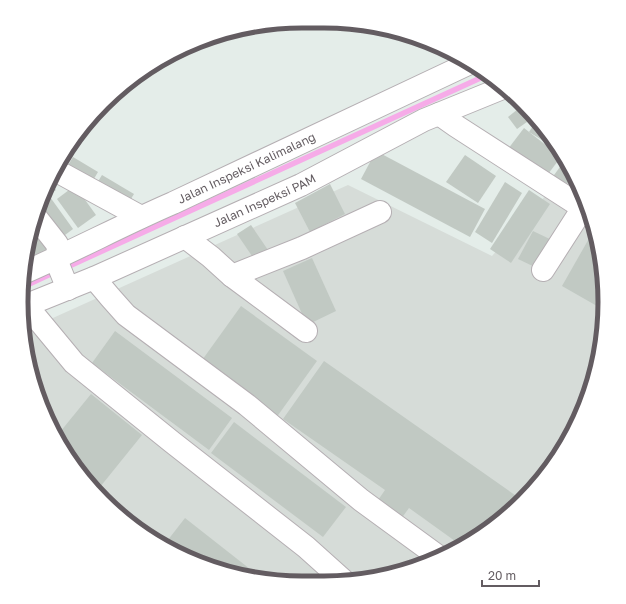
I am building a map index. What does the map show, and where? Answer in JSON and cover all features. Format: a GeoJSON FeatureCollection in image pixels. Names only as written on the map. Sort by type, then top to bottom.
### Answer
{"type":"FeatureCollection","features":[{"type":"Feature","properties":{"kind":"street","name":"Jalan Inspeksi Kalimalang"},"geometry":{"type":"LineString","coordinates":[[30,270],[58,260],[141,217],[463,66]]}},
{"type":"Feature","properties":{"kind":"street","name":"Jalan Inspeksi PAM"},"geometry":{"type":"LineString","coordinates":[[28,304],[67,287],[94,278],[301,185],[424,120],[497,90]]}},
{"type":"Feature","properties":{"kind":"street"},"geometry":{"type":"LineString","coordinates":[[439,114],[580,206],[579,214],[543,270]]}},
{"type":"Feature","properties":{"kind":"street"},"geometry":{"type":"LineString","coordinates":[[60,173],[141,217]]}},
{"type":"Feature","properties":{"kind":"street"},"geometry":{"type":"LineString","coordinates":[[232,276],[302,248],[380,212]]}},
{"type":"Feature","properties":{"kind":"street"},"geometry":{"type":"LineString","coordinates":[[40,222],[57,244],[58,260],[67,287]]}},
{"type":"Feature","properties":{"kind":"street"},"geometry":{"type":"LineString","coordinates":[[185,237],[211,257],[232,276],[306,331]]}},
{"type":"Feature","properties":{"kind":"street"},"geometry":{"type":"LineString","coordinates":[[94,278],[126,315],[247,405],[361,500],[433,553]]}},
{"type":"Feature","properties":{"kind":"street"},"geometry":{"type":"LineString","coordinates":[[29,311],[74,363],[306,547],[337,575]]}},
{"type":"Feature","properties":{"kind":"shaded area"},"geometry":{"type":"Polygon","coordinates":[[[566,173],[577,197],[589,231],[596,266],[598,302],[596,338],[589,373],[577,407],[561,439],[541,469],[518,496],[491,519],[461,539],[429,555],[395,567],[360,574],[324,576],[266,574],[231,567],[181,548],[150,530],[135,519],[108,496],[96,483],[74,454],[56,423],[37,373],[29,329],[348,185],[492,256],[566,173]]]}},
{"type":"Feature","properties":{"kind":"building"},"geometry":{"type":"Polygon","coordinates":[[[519,109],[529,120],[517,129],[508,117],[519,109]]]}},
{"type":"Feature","properties":{"kind":"building"},"geometry":{"type":"Polygon","coordinates":[[[533,125],[547,143],[529,132],[533,125]]]}},
{"type":"Feature","properties":{"kind":"building"},"geometry":{"type":"Polygon","coordinates":[[[524,128],[552,150],[558,161],[545,178],[508,149],[524,128]]]}},
{"type":"Feature","properties":{"kind":"building"},"geometry":{"type":"Polygon","coordinates":[[[376,151],[485,209],[470,237],[361,179],[376,151]]]}},
{"type":"Feature","properties":{"kind":"building"},"geometry":{"type":"Polygon","coordinates":[[[465,155],[496,176],[478,203],[446,182],[465,155]]]}},
{"type":"Feature","properties":{"kind":"building"},"geometry":{"type":"Polygon","coordinates":[[[70,156],[71,157],[62,171],[70,156]]]}},
{"type":"Feature","properties":{"kind":"building"},"geometry":{"type":"Polygon","coordinates":[[[73,157],[98,172],[89,187],[64,172],[73,157]]]}},
{"type":"Feature","properties":{"kind":"building"},"geometry":{"type":"Polygon","coordinates":[[[561,165],[570,180],[562,191],[549,182],[561,165]]]}},
{"type":"Feature","properties":{"kind":"building"},"geometry":{"type":"Polygon","coordinates":[[[102,175],[134,194],[126,207],[94,188],[102,175]]]}},
{"type":"Feature","properties":{"kind":"building"},"geometry":{"type":"Polygon","coordinates":[[[570,181],[578,201],[564,192],[570,181]]]}},
{"type":"Feature","properties":{"kind":"building"},"geometry":{"type":"Polygon","coordinates":[[[505,182],[522,193],[492,243],[475,232],[505,182]]]}},
{"type":"Feature","properties":{"kind":"building"},"geometry":{"type":"Polygon","coordinates":[[[330,184],[345,214],[310,232],[295,203],[330,184]]]}},
{"type":"Feature","properties":{"kind":"building"},"geometry":{"type":"Polygon","coordinates":[[[54,186],[56,190],[50,194],[54,186]]]}},
{"type":"Feature","properties":{"kind":"building"},"geometry":{"type":"Polygon","coordinates":[[[73,187],[83,197],[96,215],[78,228],[57,199],[73,187]]]}},
{"type":"Feature","properties":{"kind":"building"},"geometry":{"type":"Polygon","coordinates":[[[529,190],[550,204],[511,263],[490,249],[529,190]]]}},
{"type":"Feature","properties":{"kind":"building"},"geometry":{"type":"Polygon","coordinates":[[[50,197],[73,229],[57,241],[41,219],[50,197]]]}},
{"type":"Feature","properties":{"kind":"building"},"geometry":{"type":"Polygon","coordinates":[[[251,225],[268,250],[254,259],[237,234],[251,225]]]}},
{"type":"Feature","properties":{"kind":"building"},"geometry":{"type":"Polygon","coordinates":[[[39,226],[52,244],[33,259],[32,257],[39,226]]]}},
{"type":"Feature","properties":{"kind":"building"},"geometry":{"type":"Polygon","coordinates":[[[533,231],[556,242],[541,270],[518,259],[533,231]]]}},
{"type":"Feature","properties":{"kind":"building"},"geometry":{"type":"Polygon","coordinates":[[[590,236],[596,266],[598,306],[562,286],[590,236]]]}},
{"type":"Feature","properties":{"kind":"building"},"geometry":{"type":"Polygon","coordinates":[[[312,258],[336,311],[307,325],[283,271],[312,258]]]}},
{"type":"Feature","properties":{"kind":"building"},"geometry":{"type":"Polygon","coordinates":[[[241,306],[317,361],[276,418],[200,363],[241,306]]]}},
{"type":"Feature","properties":{"kind":"building"},"geometry":{"type":"Polygon","coordinates":[[[115,331],[232,418],[209,450],[92,363],[115,331]]]}},
{"type":"Feature","properties":{"kind":"building"},"geometry":{"type":"Polygon","coordinates":[[[324,361],[517,497],[476,530],[453,543],[455,541],[409,508],[398,523],[374,506],[385,490],[283,419],[324,361]]]}},
{"type":"Feature","properties":{"kind":"building"},"geometry":{"type":"Polygon","coordinates":[[[91,394],[142,435],[100,487],[74,454],[61,431],[91,394]]]}},
{"type":"Feature","properties":{"kind":"building"},"geometry":{"type":"Polygon","coordinates":[[[234,422],[346,507],[323,537],[211,453],[234,422]]]}},
{"type":"Feature","properties":{"kind":"building"},"geometry":{"type":"Polygon","coordinates":[[[185,518],[254,572],[231,567],[197,555],[168,540],[185,518]]]}},
{"type":"Feature","properties":{"kind":"waterway"},"geometry":{"type":"LineString","coordinates":[[65,268],[481,78]]}},
{"type":"Feature","properties":{"kind":"waterway"},"geometry":{"type":"LineString","coordinates":[[29,284],[57,271]]}}]}
